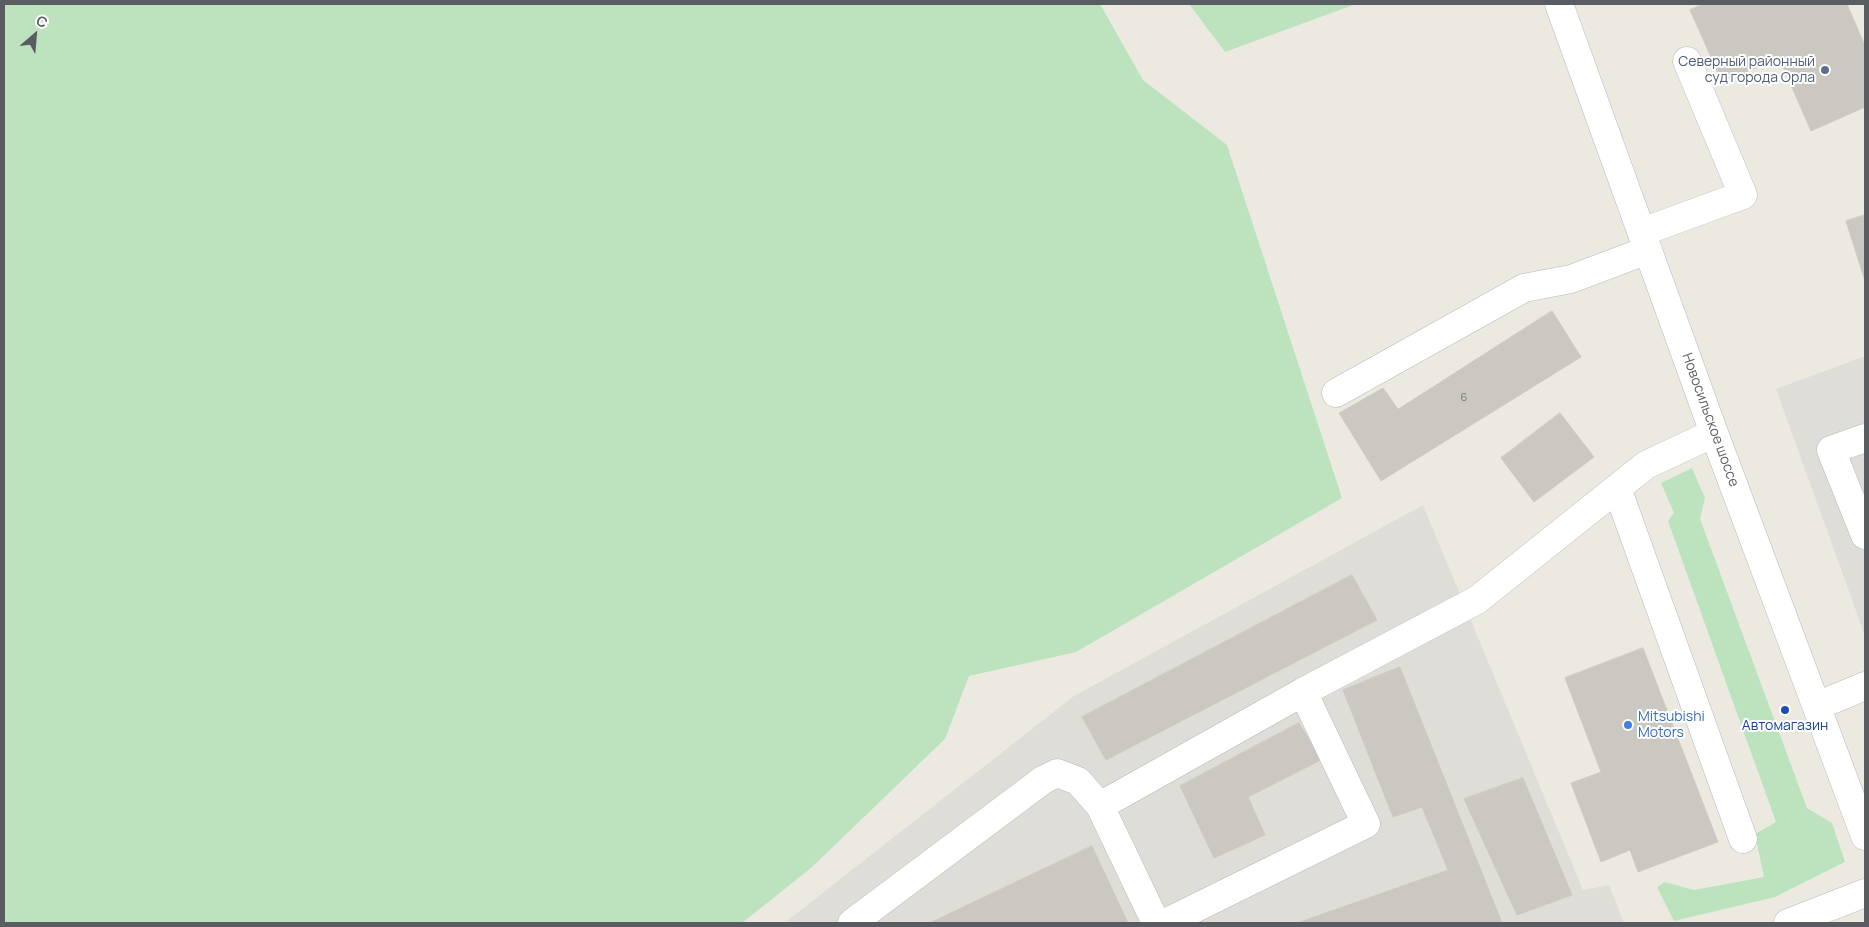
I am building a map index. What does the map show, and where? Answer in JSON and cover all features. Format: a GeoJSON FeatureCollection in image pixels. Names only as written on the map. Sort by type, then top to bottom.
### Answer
{"type":"FeatureCollection","features":[{"type":"Feature","properties":{"kind":"street","name":"Новосильское шоссе"},"geometry":{"type":"LineString","coordinates":[[1559,4],[1714,433],[1865,836]]}},
{"type":"Feature","properties":{"kind":"street"},"geometry":{"type":"LineString","coordinates":[[1336,393],[1524,288],[1571,279],[1645,241],[1743,195],[1687,61]]}},
{"type":"Feature","properties":{"kind":"street"},"geometry":{"type":"LineString","coordinates":[[1100,806],[1303,692],[1477,600],[1646,465],[1714,433]]}},
{"type":"Feature","properties":{"kind":"street"},"geometry":{"type":"LineString","coordinates":[[1865,438],[1831,450],[1865,535]]}},
{"type":"Feature","properties":{"kind":"street"},"geometry":{"type":"LineString","coordinates":[[1617,488],[1743,839]]}},
{"type":"Feature","properties":{"kind":"street"},"geometry":{"type":"LineString","coordinates":[[1816,706],[1865,686]]}},
{"type":"Feature","properties":{"kind":"street"},"geometry":{"type":"LineString","coordinates":[[1165,923],[1366,824],[1303,692]]}},
{"type":"Feature","properties":{"kind":"street"},"geometry":{"type":"LineString","coordinates":[[852,923],[1043,780],[1057,773],[1078,781],[1100,806],[1156,923]]}},
{"type":"Feature","properties":{"kind":"street"},"geometry":{"type":"LineString","coordinates":[[1788,923],[1865,893]]}},
{"type":"Feature","properties":{"kind":"shaded area"},"geometry":{"type":"Polygon","coordinates":[[[1865,356],[1865,636],[1776,389],[1865,356]]]}},
{"type":"Feature","properties":{"kind":"shaded area"},"geometry":{"type":"Polygon","coordinates":[[[1423,505],[1583,890],[1609,885],[1624,923],[790,923],[788,920],[1074,696],[1423,505]]]}},
{"type":"Feature","properties":{"kind":"green space"},"geometry":{"type":"Polygon","coordinates":[[[4,4],[1100,4],[1143,80],[1227,145],[1342,498],[1076,652],[969,676],[945,739],[811,868],[742,923],[4,923],[4,4]]]}},
{"type":"Feature","properties":{"kind":"green space"},"geometry":{"type":"Polygon","coordinates":[[[1189,4],[1356,4],[1225,52],[1189,4]]]}},
{"type":"Feature","properties":{"kind":"green space"},"geometry":{"type":"Polygon","coordinates":[[[1692,468],[1705,498],[1700,519],[1807,808],[1832,823],[1845,862],[1775,897],[1674,921],[1657,887],[1665,882],[1694,890],[1764,877],[1755,834],[1776,822],[1668,521],[1674,513],[1661,483],[1692,468]]]}},
{"type":"Feature","properties":{"kind":"building","name":"Северный районный суд города Орла"},"geometry":{"type":"Polygon","coordinates":[[[1704,4],[1847,4],[1865,46],[1865,107],[1811,131],[1779,58],[1722,82],[1690,10],[1704,4]]]}},
{"type":"Feature","properties":{"kind":"building"},"geometry":{"type":"Polygon","coordinates":[[[1865,215],[1865,281],[1846,221],[1865,215]]]}},
{"type":"Feature","properties":{"kind":"building"},"geometry":{"type":"Polygon","coordinates":[[[1552,311],[1581,357],[1381,481],[1339,413],[1383,388],[1398,409],[1552,311]]]}},
{"type":"Feature","properties":{"kind":"building"},"geometry":{"type":"Polygon","coordinates":[[[1560,413],[1594,457],[1534,502],[1501,458],[1560,413]]]}},
{"type":"Feature","properties":{"kind":"building"},"geometry":{"type":"Polygon","coordinates":[[[1352,575],[1377,620],[1106,760],[1082,717],[1352,575]]]}},
{"type":"Feature","properties":{"kind":"building","name":"Mitsubishi Motors"},"geometry":{"type":"Polygon","coordinates":[[[1643,648],[1718,842],[1638,872],[1630,850],[1601,862],[1571,783],[1601,772],[1565,678],[1643,648]]]}},
{"type":"Feature","properties":{"kind":"building"},"geometry":{"type":"Polygon","coordinates":[[[1400,667],[1502,923],[1297,923],[1448,870],[1422,807],[1393,817],[1343,690],[1400,667]]]}},
{"type":"Feature","properties":{"kind":"building"},"geometry":{"type":"Polygon","coordinates":[[[1299,723],[1321,760],[1248,797],[1265,835],[1214,858],[1180,786],[1299,723]]]}},
{"type":"Feature","properties":{"kind":"building"},"geometry":{"type":"Polygon","coordinates":[[[1523,778],[1572,895],[1517,915],[1464,799],[1523,778]]]}},
{"type":"Feature","properties":{"kind":"building"},"geometry":{"type":"Polygon","coordinates":[[[1092,846],[1128,923],[930,923],[1092,846]]]}},
{"type":"Feature","properties":{"kind":"place","name":"Северный районный суд города Орла"},"geometry":{"type":"Point","coordinates":[1825,70]}},
{"type":"Feature","properties":{"kind":"place","name":"Автомагазин"},"geometry":{"type":"Point","coordinates":[1785,710]}},
{"type":"Feature","properties":{"kind":"place","name":"Mitsubishi Motors"},"geometry":{"type":"Point","coordinates":[1628,725]}}]}
